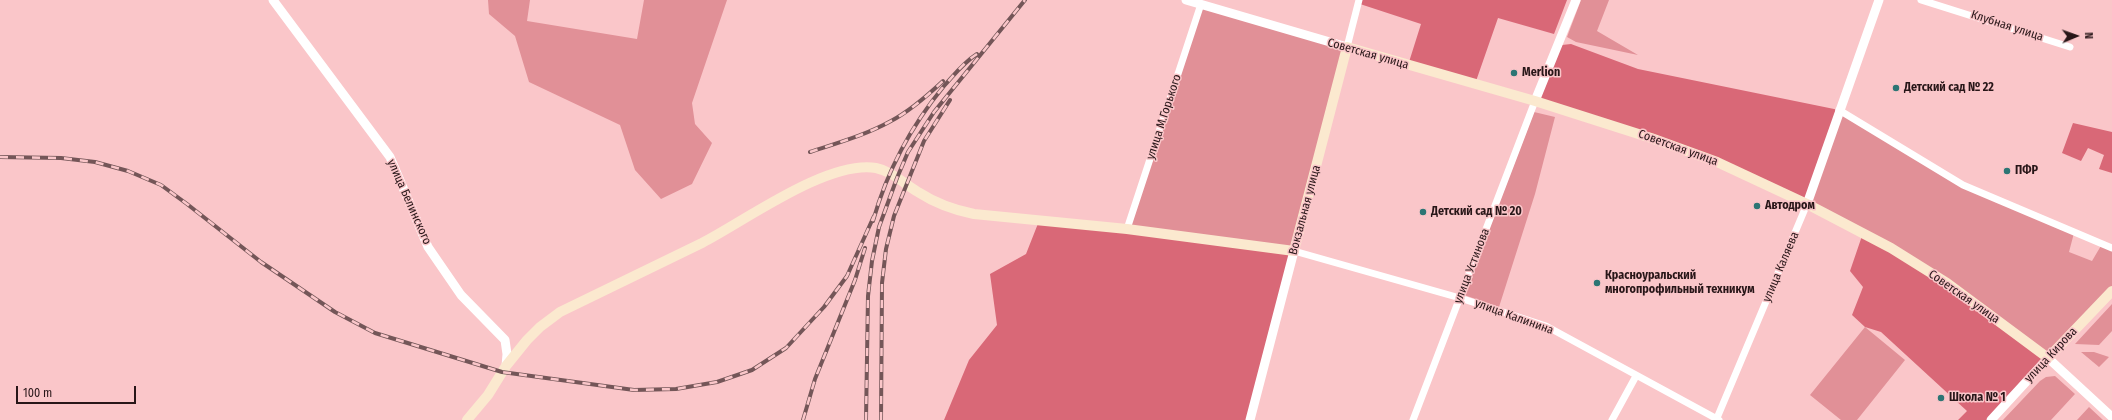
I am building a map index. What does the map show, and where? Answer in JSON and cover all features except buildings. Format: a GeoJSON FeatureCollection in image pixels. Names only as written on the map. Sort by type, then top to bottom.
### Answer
{"type":"FeatureCollection","features":[{"type":"Feature","properties":{"kind":"main road","name":"Советская улица"},"geometry":{"type":"LineString","coordinates":[[1347,48],[1535,101],[1652,138],[1717,162],[1807,204],[1891,248],[1947,283],[2048,358]]}},
{"type":"Feature","properties":{"kind":"main road","name":"Вокзальная улица"},"geometry":{"type":"LineString","coordinates":[[1294,251],[1347,48]]}},
{"type":"Feature","properties":{"kind":"main road"},"geometry":{"type":"LineString","coordinates":[[467,420],[488,396],[506,366],[540,327],[560,312],[704,242],[799,188],[837,173],[853,169],[876,168],[889,172],[919,193],[950,208],[974,214],[1127,229],[1294,251]]}},
{"type":"Feature","properties":{"kind":"main road","name":"улица Кирова"},"geometry":{"type":"LineString","coordinates":[[2048,358],[2112,291]]}},
{"type":"Feature","properties":{"kind":"street","name":"улица Белинского"},"geometry":{"type":"LineString","coordinates":[[273,0],[390,157],[428,247],[461,295],[504,340],[507,354],[506,366]]}},
{"type":"Feature","properties":{"kind":"street","name":"Советская улица"},"geometry":{"type":"LineString","coordinates":[[1186,0],[1347,48]]}},
{"type":"Feature","properties":{"kind":"street","name":"Вокзальная улица"},"geometry":{"type":"LineString","coordinates":[[1347,48],[1359,0]]}},
{"type":"Feature","properties":{"kind":"street","name":"улица Устинова"},"geometry":{"type":"LineString","coordinates":[[1413,420],[1535,101],[1576,0]]}},
{"type":"Feature","properties":{"kind":"street","name":"улица Каляева"},"geometry":{"type":"LineString","coordinates":[[1718,419],[1807,204],[1879,0]]}},
{"type":"Feature","properties":{"kind":"street","name":"Клубная улица"},"geometry":{"type":"LineString","coordinates":[[1922,0],[2070,46]]}},
{"type":"Feature","properties":{"kind":"street","name":"улица М.Горького"},"geometry":{"type":"LineString","coordinates":[[1127,229],[1201,4]]}},
{"type":"Feature","properties":{"kind":"street"},"geometry":{"type":"LineString","coordinates":[[1839,110],[1963,185],[2112,248]]}},
{"type":"Feature","properties":{"kind":"street","name":"Вокзальная улица"},"geometry":{"type":"LineString","coordinates":[[1250,420],[1294,251]]}},
{"type":"Feature","properties":{"kind":"street","name":"улица Калинина"},"geometry":{"type":"LineString","coordinates":[[1294,251],[1460,298],[1546,326],[1718,419]]}},
{"type":"Feature","properties":{"kind":"street","name":"Советская улица"},"geometry":{"type":"LineString","coordinates":[[2048,358],[2112,417]]}},
{"type":"Feature","properties":{"kind":"street","name":"улица Кирова"},"geometry":{"type":"LineString","coordinates":[[1991,420],[2048,358]]}},
{"type":"Feature","properties":{"kind":"street"},"geometry":{"type":"LineString","coordinates":[[1612,420],[1636,376]]}},
{"type":"Feature","properties":{"kind":"shaded area"},"geometry":{"type":"Polygon","coordinates":[[[488,0],[530,0],[527,21],[637,39],[644,0],[727,0],[692,103],[695,124],[712,143],[692,184],[661,199],[635,170],[620,125],[529,82],[515,36],[489,14],[488,0]]]}},
{"type":"Feature","properties":{"kind":"shaded area"},"geometry":{"type":"Polygon","coordinates":[[[1361,0],[1567,0],[1554,34],[1498,18],[1475,84],[1409,62],[1421,24],[1360,4],[1361,0]]]}},
{"type":"Feature","properties":{"kind":"shaded area"},"geometry":{"type":"Polygon","coordinates":[[[1581,0],[1609,0],[1597,31],[1638,55],[1576,42],[1567,37],[1581,0]]]}},
{"type":"Feature","properties":{"kind":"shaded area"},"geometry":{"type":"Polygon","coordinates":[[[1201,4],[1347,47],[1294,251],[1127,229],[1201,4]]]}},
{"type":"Feature","properties":{"kind":"shaded area"},"geometry":{"type":"Polygon","coordinates":[[[1571,44],[1638,69],[1839,110],[1807,204],[1717,162],[1535,101],[1562,45],[1571,44]]]}},
{"type":"Feature","properties":{"kind":"shaded area"},"geometry":{"type":"Polygon","coordinates":[[[1839,110],[1963,185],[2074,233],[2069,252],[2092,261],[2102,244],[2112,248],[2112,291],[2048,358],[1947,283],[1807,204],[1839,110]]]}},
{"type":"Feature","properties":{"kind":"shaded area"},"geometry":{"type":"Polygon","coordinates":[[[1534,112],[1555,117],[1535,194],[1499,307],[1464,295],[1534,112]]]}},
{"type":"Feature","properties":{"kind":"shaded area"},"geometry":{"type":"Polygon","coordinates":[[[2073,123],[2112,132],[2112,173],[2099,169],[2104,155],[2088,148],[2081,161],[2062,153],[2073,123]]]}},
{"type":"Feature","properties":{"kind":"shaded area"},"geometry":{"type":"Polygon","coordinates":[[[1039,221],[1294,251],[1250,420],[944,420],[969,360],[997,325],[990,274],[1026,254],[1039,221]]]}},
{"type":"Feature","properties":{"kind":"shaded area"},"geometry":{"type":"Polygon","coordinates":[[[1863,233],[1891,248],[2048,358],[1991,420],[1958,420],[1967,411],[1881,332],[1865,327],[1852,315],[1863,287],[1850,271],[1863,233]]]}},
{"type":"Feature","properties":{"kind":"shaded area"},"geometry":{"type":"Polygon","coordinates":[[[2112,304],[2112,331],[2099,345],[2075,344],[2112,304]]]}},
{"type":"Feature","properties":{"kind":"shaded area"},"geometry":{"type":"Polygon","coordinates":[[[1865,327],[1905,360],[1857,420],[1841,420],[1810,395],[1865,327]]]}},
{"type":"Feature","properties":{"kind":"shaded area"},"geometry":{"type":"Polygon","coordinates":[[[2081,352],[2094,352],[2109,357],[2099,367],[2081,352]]]}},
{"type":"Feature","properties":{"kind":"shaded area"},"geometry":{"type":"Polygon","coordinates":[[[2055,376],[2075,394],[2051,420],[2003,420],[2040,381],[2046,377],[2055,376]]]}},
{"type":"Feature","properties":{"kind":"shaded area"},"geometry":{"type":"Polygon","coordinates":[[[2089,407],[2103,420],[2077,420],[2089,407]]]}},
{"type":"Feature","properties":{"kind":"railway"},"geometry":{"type":"LineString","coordinates":[[866,420],[868,296],[872,261],[879,227],[897,178],[908,152],[934,112],[1025,0]]}},
{"type":"Feature","properties":{"kind":"railway"},"geometry":{"type":"LineString","coordinates":[[873,221],[885,184],[911,133],[932,101],[944,86],[963,65],[977,54]]}},
{"type":"Feature","properties":{"kind":"railway"},"geometry":{"type":"LineString","coordinates":[[810,152],[862,135],[891,121],[905,113],[943,81]]}},
{"type":"Feature","properties":{"kind":"railway"},"geometry":{"type":"LineString","coordinates":[[881,420],[882,283],[886,249],[894,216],[924,141],[950,100]]}},
{"type":"Feature","properties":{"kind":"railway"},"geometry":{"type":"LineString","coordinates":[[0,157],[61,158],[95,162],[128,171],[161,185],[261,262],[335,312],[375,333],[502,372],[634,390],[676,389],[717,382],[752,370],[786,348],[824,307],[847,276],[874,216]]}},
{"type":"Feature","properties":{"kind":"railway"},"geometry":{"type":"LineString","coordinates":[[803,420],[815,379],[855,280],[865,248]]}},
{"type":"Feature","properties":{"kind":"place","name":"Merlion"},"geometry":{"type":"Point","coordinates":[1514,73]}},
{"type":"Feature","properties":{"kind":"place","name":"Детский сад № 22"},"geometry":{"type":"Point","coordinates":[1896,88]}},
{"type":"Feature","properties":{"kind":"place","name":"ПФР"},"geometry":{"type":"Point","coordinates":[2007,171]}},
{"type":"Feature","properties":{"kind":"place","name":"Автодром"},"geometry":{"type":"Point","coordinates":[1757,206]}},
{"type":"Feature","properties":{"kind":"place","name":"Детский сад № 20"},"geometry":{"type":"Point","coordinates":[1423,212]}},
{"type":"Feature","properties":{"kind":"place","name":"Красноуральский многопрофильный техникум"},"geometry":{"type":"Point","coordinates":[1597,283]}},
{"type":"Feature","properties":{"kind":"place","name":"Школа № 1"},"geometry":{"type":"Point","coordinates":[1941,398]}}]}
